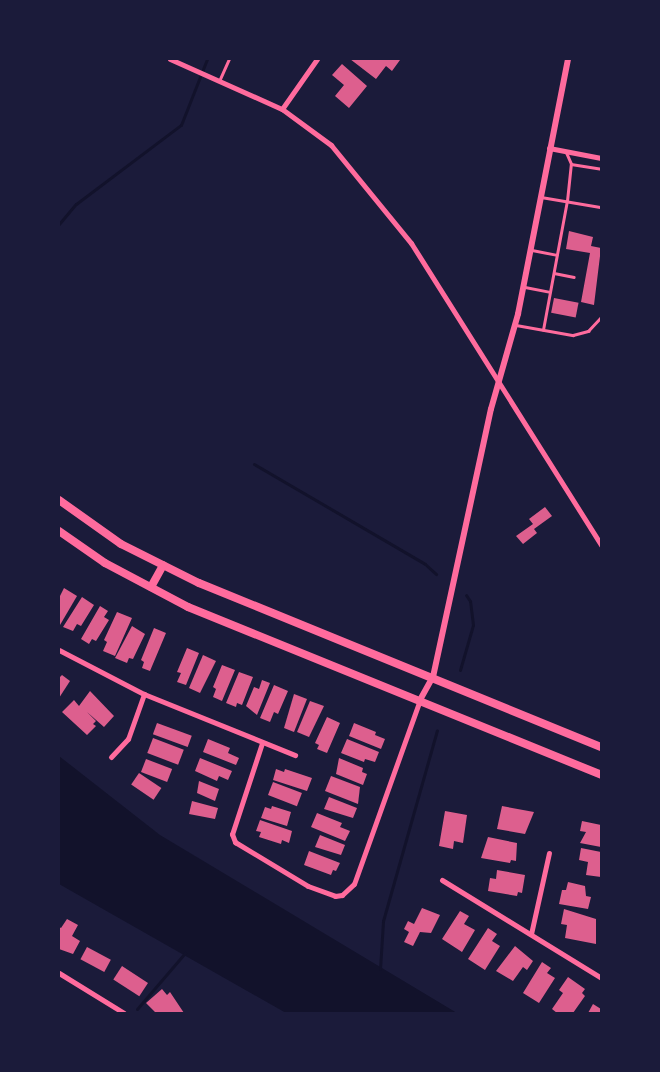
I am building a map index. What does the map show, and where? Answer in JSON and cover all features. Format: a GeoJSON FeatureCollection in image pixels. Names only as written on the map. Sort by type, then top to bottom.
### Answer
{"type":"FeatureCollection","features":[{"type":"Feature","properties":{"kind":"main road"},"geometry":{"type":"LineString","coordinates":[[59,500],[121,544],[163,565],[322,634],[433,677],[601,747]]}},
{"type":"Feature","properties":{"kind":"main road"},"geometry":{"type":"LineString","coordinates":[[59,531],[105,563],[197,611],[601,775]]}},
{"type":"Feature","properties":{"kind":"main road"},"geometry":{"type":"LineString","coordinates":[[151,587],[163,565]]}},
{"type":"Feature","properties":{"kind":"street"},"geometry":{"type":"LineString","coordinates":[[170,59],[182,61],[282,109],[331,145],[411,243],[499,380],[601,545]]}},
{"type":"Feature","properties":{"kind":"street"},"geometry":{"type":"LineString","coordinates":[[282,109],[317,59]]}},
{"type":"Feature","properties":{"kind":"street"},"geometry":{"type":"LineString","coordinates":[[262,743],[232,834],[235,842],[308,886],[335,896],[342,895],[354,884],[420,700],[433,677],[499,380],[523,287],[568,59]]}},
{"type":"Feature","properties":{"kind":"street"},"geometry":{"type":"LineString","coordinates":[[549,148],[601,158]]}},
{"type":"Feature","properties":{"kind":"street"},"geometry":{"type":"LineString","coordinates":[[59,650],[144,694],[295,755]]}},
{"type":"Feature","properties":{"kind":"street"},"geometry":{"type":"LineString","coordinates":[[111,758],[128,739],[144,694]]}},
{"type":"Feature","properties":{"kind":"street"},"geometry":{"type":"LineString","coordinates":[[531,934],[549,853]]}},
{"type":"Feature","properties":{"kind":"street"},"geometry":{"type":"LineString","coordinates":[[442,880],[601,978]]}},
{"type":"Feature","properties":{"kind":"street"},"geometry":{"type":"LineString","coordinates":[[59,973],[124,1013]]}},
{"type":"Feature","properties":{"kind":"lane"},"geometry":{"type":"LineString","coordinates":[[220,79],[229,59]]}},
{"type":"Feature","properties":{"kind":"lane"},"geometry":{"type":"LineString","coordinates":[[543,330],[567,201],[571,164],[565,151]]}},
{"type":"Feature","properties":{"kind":"lane"},"geometry":{"type":"LineString","coordinates":[[571,164],[601,169]]}},
{"type":"Feature","properties":{"kind":"lane"},"geometry":{"type":"LineString","coordinates":[[541,197],[601,207]]}},
{"type":"Feature","properties":{"kind":"lane"},"geometry":{"type":"LineString","coordinates":[[531,250],[557,254]]}},
{"type":"Feature","properties":{"kind":"lane"},"geometry":{"type":"LineString","coordinates":[[554,273],[574,277]]}},
{"type":"Feature","properties":{"kind":"lane"},"geometry":{"type":"LineString","coordinates":[[523,287],[550,292]]}},
{"type":"Feature","properties":{"kind":"lane"},"geometry":{"type":"LineString","coordinates":[[514,325],[573,335],[588,331],[601,317]]}},
{"type":"Feature","properties":{"kind":"shaded area"},"geometry":{"type":"Polygon","coordinates":[[[59,756],[160,835],[457,1013],[286,1013],[59,884],[59,756]]]}},
{"type":"Feature","properties":{"kind":"building"},"geometry":{"type":"Polygon","coordinates":[[[350,59],[400,60],[392,71],[386,66],[376,79],[350,59]]]}},
{"type":"Feature","properties":{"kind":"building"},"geometry":{"type":"Polygon","coordinates":[[[342,64],[367,86],[349,108],[335,96],[344,85],[332,75],[342,64]]]}},
{"type":"Feature","properties":{"kind":"building"},"geometry":{"type":"Polygon","coordinates":[[[569,231],[593,237],[591,246],[601,248],[594,305],[581,302],[590,253],[566,249],[569,231]]]}},
{"type":"Feature","properties":{"kind":"building"},"geometry":{"type":"Polygon","coordinates":[[[554,298],[579,303],[576,317],[551,313],[554,298]]]}},
{"type":"Feature","properties":{"kind":"building"},"geometry":{"type":"Polygon","coordinates":[[[545,507],[552,516],[534,529],[537,533],[523,544],[516,536],[533,524],[529,519],[545,507]]]}},
{"type":"Feature","properties":{"kind":"building"},"geometry":{"type":"Polygon","coordinates":[[[64,588],[77,596],[60,625],[59,598],[64,588]]]}},
{"type":"Feature","properties":{"kind":"building"},"geometry":{"type":"Polygon","coordinates":[[[82,597],[94,605],[81,626],[77,624],[73,631],[63,627],[82,597]]]}},
{"type":"Feature","properties":{"kind":"building"},"geometry":{"type":"Polygon","coordinates":[[[100,606],[108,611],[104,617],[109,620],[96,641],[92,639],[89,644],[81,639],[100,606]]]}},
{"type":"Feature","properties":{"kind":"building"},"geometry":{"type":"Polygon","coordinates":[[[117,612],[132,618],[115,656],[103,651],[107,642],[104,640],[117,612]]]}},
{"type":"Feature","properties":{"kind":"building"},"geometry":{"type":"Polygon","coordinates":[[[132,626],[145,634],[133,659],[129,658],[127,663],[115,658],[132,626]]]}},
{"type":"Feature","properties":{"kind":"building"},"geometry":{"type":"Polygon","coordinates":[[[154,628],[166,633],[150,671],[142,668],[144,662],[141,660],[154,628]]]}},
{"type":"Feature","properties":{"kind":"building"},"geometry":{"type":"Polygon","coordinates":[[[187,648],[199,653],[186,685],[177,682],[181,673],[177,672],[187,648]]]}},
{"type":"Feature","properties":{"kind":"building"},"geometry":{"type":"Polygon","coordinates":[[[203,655],[216,661],[200,693],[189,688],[203,655]]]}},
{"type":"Feature","properties":{"kind":"building"},"geometry":{"type":"Polygon","coordinates":[[[222,665],[235,670],[222,701],[213,697],[216,689],[213,687],[222,665]]]}},
{"type":"Feature","properties":{"kind":"building"},"geometry":{"type":"Polygon","coordinates":[[[239,672],[253,677],[242,705],[237,703],[236,707],[226,703],[239,672]]]}},
{"type":"Feature","properties":{"kind":"building"},"geometry":{"type":"Polygon","coordinates":[[[62,675],[70,681],[59,698],[59,678],[62,675]]]}},
{"type":"Feature","properties":{"kind":"building"},"geometry":{"type":"Polygon","coordinates":[[[262,680],[270,683],[257,715],[246,706],[254,687],[259,689],[262,680]]]}},
{"type":"Feature","properties":{"kind":"building"},"geometry":{"type":"Polygon","coordinates":[[[274,685],[288,691],[278,714],[274,712],[270,722],[260,718],[274,685]]]}},
{"type":"Feature","properties":{"kind":"building"},"geometry":{"type":"Polygon","coordinates":[[[90,691],[114,716],[104,727],[87,712],[96,721],[93,724],[96,726],[87,735],[62,712],[74,700],[79,706],[90,691]]]}},
{"type":"Feature","properties":{"kind":"building"},"geometry":{"type":"Polygon","coordinates":[[[294,694],[307,699],[294,732],[284,728],[294,694]]]}},
{"type":"Feature","properties":{"kind":"building"},"geometry":{"type":"Polygon","coordinates":[[[310,701],[324,706],[309,737],[297,732],[310,701]]]}},
{"type":"Feature","properties":{"kind":"building"},"geometry":{"type":"Polygon","coordinates":[[[327,717],[340,723],[327,753],[317,749],[319,745],[315,743],[327,717]]]}},
{"type":"Feature","properties":{"kind":"building"},"geometry":{"type":"Polygon","coordinates":[[[157,723],[192,736],[188,747],[153,734],[157,723]]]}},
{"type":"Feature","properties":{"kind":"building"},"geometry":{"type":"Polygon","coordinates":[[[354,723],[376,732],[375,735],[385,739],[381,749],[349,736],[354,723]]]}},
{"type":"Feature","properties":{"kind":"building"},"geometry":{"type":"Polygon","coordinates":[[[153,738],[184,750],[178,765],[147,753],[153,738]]]}},
{"type":"Feature","properties":{"kind":"building"},"geometry":{"type":"Polygon","coordinates":[[[208,739],[230,748],[228,753],[239,758],[236,765],[203,752],[208,739]]]}},
{"type":"Feature","properties":{"kind":"building"},"geometry":{"type":"Polygon","coordinates":[[[347,739],[379,752],[375,762],[365,759],[364,762],[341,753],[347,739]]]}},
{"type":"Feature","properties":{"kind":"building"},"geometry":{"type":"Polygon","coordinates":[[[200,758],[232,771],[228,780],[219,776],[217,781],[195,771],[200,758]]]}},
{"type":"Feature","properties":{"kind":"building"},"geometry":{"type":"Polygon","coordinates":[[[339,758],[363,768],[362,772],[367,774],[363,785],[336,774],[339,758]]]}},
{"type":"Feature","properties":{"kind":"building"},"geometry":{"type":"Polygon","coordinates":[[[146,759],[172,769],[167,782],[141,772],[146,759]]]}},
{"type":"Feature","properties":{"kind":"building"},"geometry":{"type":"Polygon","coordinates":[[[276,769],[284,772],[285,769],[312,778],[307,791],[273,780],[276,769]]]}},
{"type":"Feature","properties":{"kind":"building"},"geometry":{"type":"Polygon","coordinates":[[[139,773],[161,788],[154,800],[131,785],[139,773]]]}},
{"type":"Feature","properties":{"kind":"building"},"geometry":{"type":"Polygon","coordinates":[[[331,776],[360,787],[358,804],[325,791],[331,776]]]}},
{"type":"Feature","properties":{"kind":"building"},"geometry":{"type":"Polygon","coordinates":[[[199,781],[219,789],[215,801],[197,793],[199,781]]]}},
{"type":"Feature","properties":{"kind":"building"},"geometry":{"type":"Polygon","coordinates":[[[273,782],[302,793],[297,806],[268,795],[273,782]]]}},
{"type":"Feature","properties":{"kind":"building"},"geometry":{"type":"Polygon","coordinates":[[[329,797],[357,808],[353,818],[324,809],[329,797]]]}},
{"type":"Feature","properties":{"kind":"building"},"geometry":{"type":"Polygon","coordinates":[[[192,801],[218,808],[215,819],[189,814],[192,801]]]}},
{"type":"Feature","properties":{"kind":"building"},"geometry":{"type":"Polygon","coordinates":[[[272,806],[291,812],[287,826],[261,818],[265,807],[271,809],[272,806]]]}},
{"type":"Feature","properties":{"kind":"building"},"geometry":{"type":"Polygon","coordinates":[[[502,806],[534,812],[525,834],[497,829],[502,806]]]}},
{"type":"Feature","properties":{"kind":"building"},"geometry":{"type":"Polygon","coordinates":[[[445,811],[467,815],[463,843],[454,841],[453,849],[439,846],[445,811]]]}},
{"type":"Feature","properties":{"kind":"building"},"geometry":{"type":"Polygon","coordinates":[[[317,813],[342,823],[340,827],[350,831],[345,841],[311,827],[317,813]]]}},
{"type":"Feature","properties":{"kind":"building"},"geometry":{"type":"Polygon","coordinates":[[[260,820],[292,831],[289,843],[282,840],[281,844],[259,837],[261,832],[256,831],[260,820]]]}},
{"type":"Feature","properties":{"kind":"building"},"geometry":{"type":"Polygon","coordinates":[[[582,821],[601,825],[601,847],[580,843],[586,832],[580,831],[582,821]]]}},
{"type":"Feature","properties":{"kind":"building"},"geometry":{"type":"Polygon","coordinates":[[[320,835],[345,845],[341,855],[315,847],[320,835]]]}},
{"type":"Feature","properties":{"kind":"building"},"geometry":{"type":"Polygon","coordinates":[[[488,837],[517,843],[516,861],[511,860],[510,863],[481,858],[488,837]]]}},
{"type":"Feature","properties":{"kind":"building"},"geometry":{"type":"Polygon","coordinates":[[[581,848],[601,852],[601,877],[586,875],[588,862],[579,860],[581,848]]]}},
{"type":"Feature","properties":{"kind":"building"},"geometry":{"type":"Polygon","coordinates":[[[309,851],[340,863],[336,871],[333,870],[331,875],[304,865],[309,851]]]}},
{"type":"Feature","properties":{"kind":"building"},"geometry":{"type":"Polygon","coordinates":[[[497,870],[525,875],[522,893],[518,892],[517,896],[488,891],[490,878],[496,879],[497,870]]]}},
{"type":"Feature","properties":{"kind":"building"},"geometry":{"type":"Polygon","coordinates":[[[568,882],[585,886],[586,896],[591,897],[588,909],[559,904],[562,890],[566,890],[568,882]]]}},
{"type":"Feature","properties":{"kind":"building"},"geometry":{"type":"Polygon","coordinates":[[[422,908],[440,915],[431,933],[420,932],[413,946],[404,942],[409,932],[404,929],[408,921],[414,924],[422,908]]]}},
{"type":"Feature","properties":{"kind":"building"},"geometry":{"type":"Polygon","coordinates":[[[564,909],[596,919],[596,944],[565,938],[567,925],[561,924],[564,909]]]}},
{"type":"Feature","properties":{"kind":"building"},"geometry":{"type":"Polygon","coordinates":[[[460,911],[469,916],[464,924],[475,930],[462,952],[442,939],[460,911]]]}},
{"type":"Feature","properties":{"kind":"building"},"geometry":{"type":"Polygon","coordinates":[[[67,919],[78,925],[72,936],[80,941],[73,954],[59,949],[59,927],[61,928],[67,919]]]}},
{"type":"Feature","properties":{"kind":"building"},"geometry":{"type":"Polygon","coordinates":[[[488,928],[497,934],[492,941],[500,946],[485,970],[468,959],[488,928]]]}},
{"type":"Feature","properties":{"kind":"building"},"geometry":{"type":"Polygon","coordinates":[[[515,946],[533,961],[527,970],[523,967],[513,981],[496,971],[515,946]]]}},
{"type":"Feature","properties":{"kind":"building"},"geometry":{"type":"Polygon","coordinates":[[[87,947],[111,960],[104,972],[80,959],[87,947]]]}},
{"type":"Feature","properties":{"kind":"building"},"geometry":{"type":"Polygon","coordinates":[[[542,962],[551,968],[547,973],[555,978],[539,1003],[523,993],[542,962]]]}},
{"type":"Feature","properties":{"kind":"building"},"geometry":{"type":"Polygon","coordinates":[[[122,966],[148,983],[139,996],[113,979],[122,966]]]}},
{"type":"Feature","properties":{"kind":"building"},"geometry":{"type":"Polygon","coordinates":[[[568,977],[585,989],[582,993],[585,996],[573,1013],[557,1013],[552,1009],[563,993],[559,990],[568,977]]]}},
{"type":"Feature","properties":{"kind":"building"},"geometry":{"type":"Polygon","coordinates":[[[162,989],[167,995],[170,992],[184,1013],[156,1013],[146,1003],[162,989]]]}},
{"type":"Feature","properties":{"kind":"building"},"geometry":{"type":"Polygon","coordinates":[[[593,1004],[601,1009],[601,1013],[588,1013],[593,1004]]]}},
{"type":"Feature","properties":{"kind":"waterway"},"geometry":{"type":"LineString","coordinates":[[59,224],[76,204],[181,125],[207,59]]}},
{"type":"Feature","properties":{"kind":"waterway"},"geometry":{"type":"LineString","coordinates":[[254,464],[425,564],[436,574]]}},
{"type":"Feature","properties":{"kind":"waterway"},"geometry":{"type":"LineString","coordinates":[[460,670],[473,625],[470,601],[466,595]]}},
{"type":"Feature","properties":{"kind":"waterway"},"geometry":{"type":"LineString","coordinates":[[380,969],[383,921],[437,730]]}},
{"type":"Feature","properties":{"kind":"waterway"},"geometry":{"type":"LineString","coordinates":[[137,1009],[185,953]]}}]}
